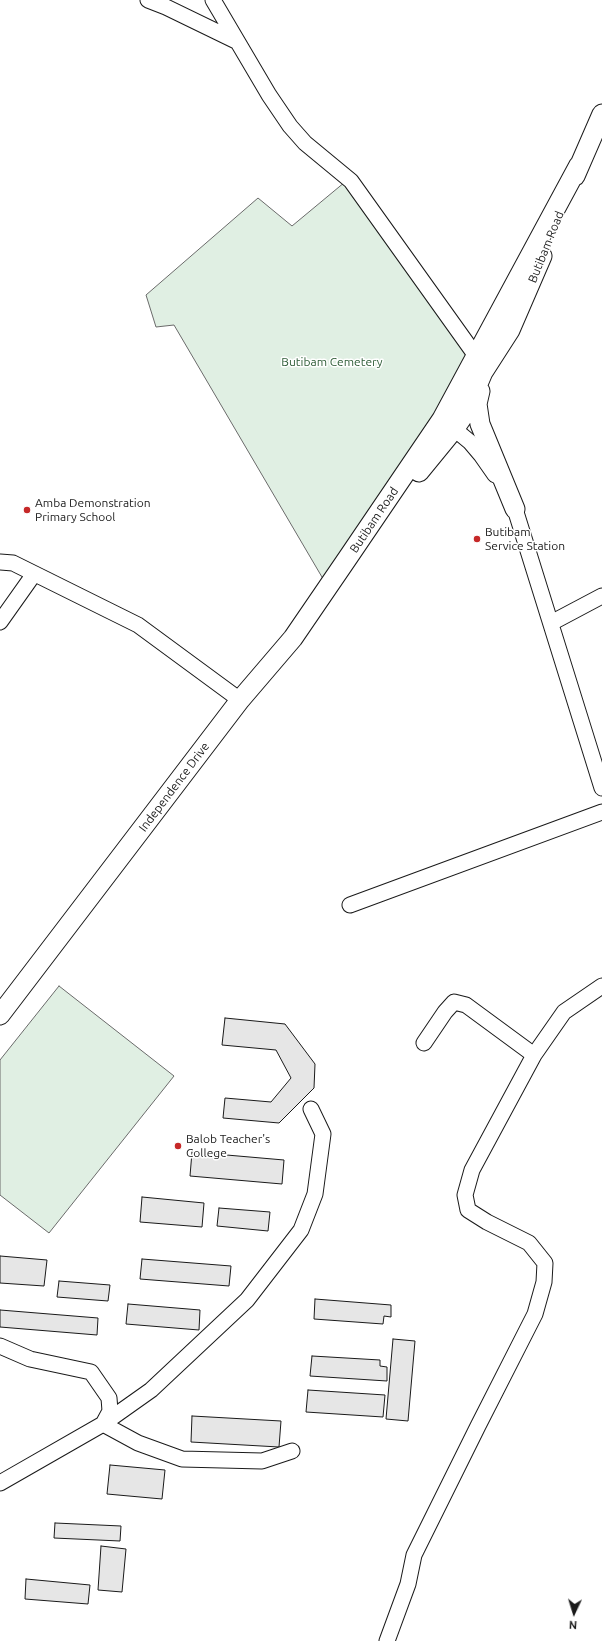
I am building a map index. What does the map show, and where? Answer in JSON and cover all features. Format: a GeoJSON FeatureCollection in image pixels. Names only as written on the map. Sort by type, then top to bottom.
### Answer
{"type":"FeatureCollection","features":[{"type":"Feature","properties":{"kind":"main road","name":"Butibam Road"},"geometry":{"type":"LineString","coordinates":[[347,559],[448,424],[459,406],[480,364],[510,330],[579,164],[602,114]]}},
{"type":"Feature","properties":{"kind":"main road"},"geometry":{"type":"LineString","coordinates":[[480,364],[477,404],[480,424],[515,509]]}},
{"type":"Feature","properties":{"kind":"main road","name":"Independence Drive"},"geometry":{"type":"LineString","coordinates":[[0,1015],[240,700],[293,638],[347,559]]}},
{"type":"Feature","properties":{"kind":"street"},"geometry":{"type":"LineString","coordinates":[[148,0],[236,40]]}},
{"type":"Feature","properties":{"kind":"street"},"geometry":{"type":"LineString","coordinates":[[213,0],[236,40],[290,126],[305,143],[351,181],[480,364]]}},
{"type":"Feature","properties":{"kind":"street"},"geometry":{"type":"LineString","coordinates":[[459,406],[515,509],[602,788]]}},
{"type":"Feature","properties":{"kind":"street"},"geometry":{"type":"LineString","coordinates":[[448,424],[470,442],[487,463],[515,509]]}},
{"type":"Feature","properties":{"kind":"street"},"geometry":{"type":"LineString","coordinates":[[0,562],[12,562],[34,574],[71,590],[138,625],[240,700]]}},
{"type":"Feature","properties":{"kind":"street"},"geometry":{"type":"LineString","coordinates":[[0,622],[34,574]]}},
{"type":"Feature","properties":{"kind":"street"},"geometry":{"type":"LineString","coordinates":[[551,623],[602,596]]}},
{"type":"Feature","properties":{"kind":"street"},"geometry":{"type":"LineString","coordinates":[[350,905],[602,812]]}},
{"type":"Feature","properties":{"kind":"street"},"geometry":{"type":"LineString","coordinates":[[387,1641],[408,1584],[414,1555],[535,1314],[544,1282],[545,1263],[529,1243],[486,1222],[468,1210],[465,1195],[472,1170],[534,1055],[564,1012],[602,986]]}},
{"type":"Feature","properties":{"kind":"street"},"geometry":{"type":"LineString","coordinates":[[424,1043],[445,1012],[454,1002],[466,1005],[534,1055]]}},
{"type":"Feature","properties":{"kind":"street"},"geometry":{"type":"LineString","coordinates":[[0,1483],[103,1424],[151,1390],[247,1300],[301,1230],[315,1194],[323,1134],[311,1109]]}},
{"type":"Feature","properties":{"kind":"street"},"geometry":{"type":"LineString","coordinates":[[0,1346],[30,1359],[91,1372],[109,1398],[110,1411],[103,1424]]}},
{"type":"Feature","properties":{"kind":"street"},"geometry":{"type":"LineString","coordinates":[[103,1424],[138,1443],[182,1459],[262,1461],[292,1452]]}},
{"type":"Feature","properties":{"kind":"green space","name":"Butibam Cemetery"},"geometry":{"type":"Polygon","coordinates":[[[345,182],[476,356],[329,589],[174,325],[156,327],[146,295],[258,198],[292,226],[345,182]]]}},
{"type":"Feature","properties":{"kind":"green space"},"geometry":{"type":"Polygon","coordinates":[[[59,986],[174,1076],[49,1233],[0,1195],[0,1060],[59,986]]]}},
{"type":"Feature","properties":{"kind":"building"},"geometry":{"type":"Polygon","coordinates":[[[225,1018],[285,1024],[315,1064],[314,1088],[279,1123],[223,1118],[225,1098],[271,1102],[291,1078],[276,1050],[222,1045],[225,1018]]]}},
{"type":"Feature","properties":{"kind":"building"},"geometry":{"type":"Polygon","coordinates":[[[192,1152],[284,1160],[282,1184],[190,1176],[192,1152]]]}},
{"type":"Feature","properties":{"kind":"building"},"geometry":{"type":"Polygon","coordinates":[[[142,1197],[204,1203],[202,1227],[140,1222],[142,1197]]]}},
{"type":"Feature","properties":{"kind":"building"},"geometry":{"type":"Polygon","coordinates":[[[219,1208],[270,1212],[268,1231],[217,1226],[219,1208]]]}},
{"type":"Feature","properties":{"kind":"building"},"geometry":{"type":"Polygon","coordinates":[[[0,1256],[47,1260],[44,1286],[0,1283],[0,1256]]]}},
{"type":"Feature","properties":{"kind":"building"},"geometry":{"type":"Polygon","coordinates":[[[142,1259],[231,1266],[229,1286],[140,1279],[142,1259]]]}},
{"type":"Feature","properties":{"kind":"building"},"geometry":{"type":"Polygon","coordinates":[[[59,1281],[110,1285],[108,1301],[57,1297],[59,1281]]]}},
{"type":"Feature","properties":{"kind":"building"},"geometry":{"type":"Polygon","coordinates":[[[315,1299],[391,1305],[391,1317],[384,1316],[383,1324],[314,1319],[315,1299]]]}},
{"type":"Feature","properties":{"kind":"building"},"geometry":{"type":"Polygon","coordinates":[[[128,1304],[200,1310],[199,1330],[126,1324],[128,1304]]]}},
{"type":"Feature","properties":{"kind":"building"},"geometry":{"type":"Polygon","coordinates":[[[0,1310],[98,1318],[97,1335],[0,1327],[0,1310]]]}},
{"type":"Feature","properties":{"kind":"building"},"geometry":{"type":"Polygon","coordinates":[[[393,1339],[415,1341],[408,1421],[386,1419],[393,1339]]]}},
{"type":"Feature","properties":{"kind":"building"},"geometry":{"type":"Polygon","coordinates":[[[312,1356],[380,1360],[380,1366],[387,1367],[387,1381],[310,1376],[312,1356]]]}},
{"type":"Feature","properties":{"kind":"building"},"geometry":{"type":"Polygon","coordinates":[[[308,1390],[385,1395],[383,1417],[306,1412],[308,1390]]]}},
{"type":"Feature","properties":{"kind":"building"},"geometry":{"type":"Polygon","coordinates":[[[192,1416],[281,1421],[279,1447],[191,1442],[192,1416]]]}},
{"type":"Feature","properties":{"kind":"building"},"geometry":{"type":"Polygon","coordinates":[[[110,1465],[165,1470],[162,1499],[107,1494],[110,1465]]]}},
{"type":"Feature","properties":{"kind":"building"},"geometry":{"type":"Polygon","coordinates":[[[55,1523],[121,1526],[120,1541],[54,1538],[55,1523]]]}},
{"type":"Feature","properties":{"kind":"building"},"geometry":{"type":"Polygon","coordinates":[[[101,1546],[126,1549],[122,1592],[98,1590],[101,1546]]]}},
{"type":"Feature","properties":{"kind":"building"},"geometry":{"type":"Polygon","coordinates":[[[26,1579],[90,1585],[88,1604],[25,1599],[26,1579]]]}},
{"type":"Feature","properties":{"kind":"place","name":"Amba Demonstration Primary School"},"geometry":{"type":"Point","coordinates":[27,510]}},
{"type":"Feature","properties":{"kind":"place","name":"Butibam Service Station"},"geometry":{"type":"Point","coordinates":[477,539]}},
{"type":"Feature","properties":{"kind":"place","name":"Balob Teacher's College"},"geometry":{"type":"Point","coordinates":[178,1146]}}]}
